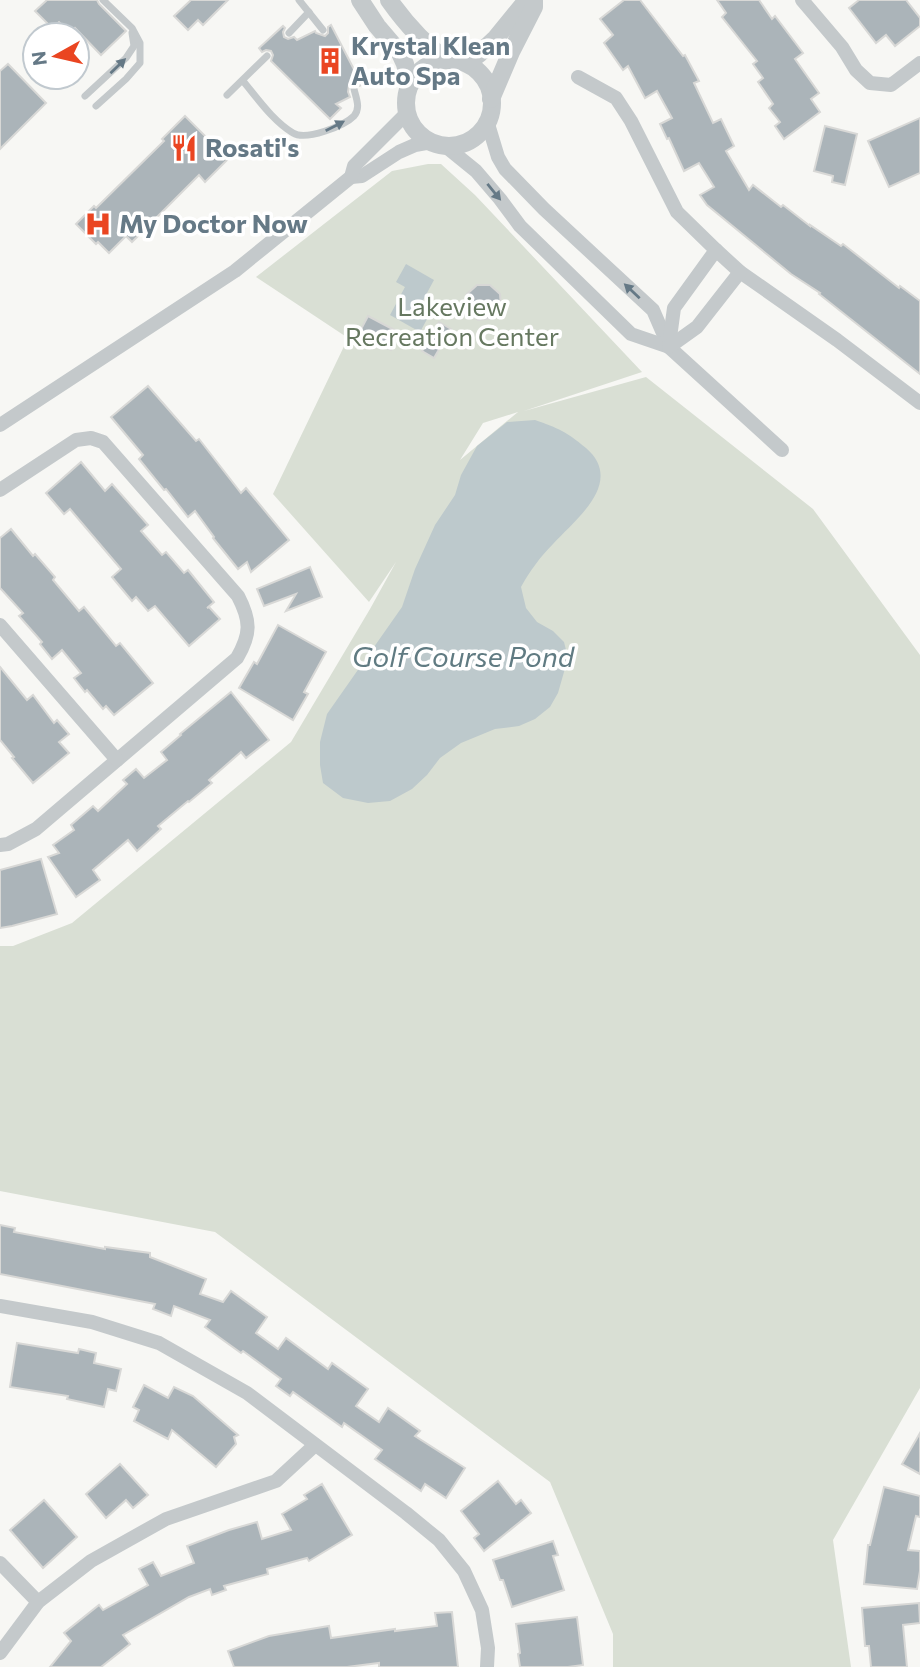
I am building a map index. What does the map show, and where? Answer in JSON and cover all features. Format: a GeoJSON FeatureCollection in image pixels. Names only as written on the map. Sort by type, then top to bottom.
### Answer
{"type":"FeatureCollection","features":[{"type":"Feature","properties":{"kind":"street"},"geometry":{"type":"LineString","coordinates":[[360,0],[400,53],[410,84]]}},
{"type":"Feature","properties":{"kind":"street"},"geometry":{"type":"LineString","coordinates":[[389,0],[413,32],[446,60]]}},
{"type":"Feature","properties":{"kind":"street"},"geometry":{"type":"LineString","coordinates":[[467,63],[496,38],[527,0]]}},
{"type":"Feature","properties":{"kind":"street"},"geometry":{"type":"LineString","coordinates":[[491,99],[534,7],[534,0]]}},
{"type":"Feature","properties":{"kind":"street"},"geometry":{"type":"LineString","coordinates":[[802,0],[870,83],[891,85],[920,63]]}},
{"type":"Feature","properties":{"kind":"street"},"geometry":{"type":"LineString","coordinates":[[0,425],[235,271],[351,177],[362,176],[398,152],[415,145],[438,143],[467,142],[482,132],[488,124],[491,111],[489,88],[477,69],[467,63],[446,60],[427,66],[410,84],[406,99],[408,112],[421,135],[438,143],[476,171],[520,226],[631,334],[669,347],[782,450]]}},
{"type":"Feature","properties":{"kind":"street"},"geometry":{"type":"LineString","coordinates":[[578,77],[617,98],[677,212],[716,250],[740,272],[920,403]]}},
{"type":"Feature","properties":{"kind":"street"},"geometry":{"type":"LineString","coordinates":[[351,177],[354,166],[408,112]]}},
{"type":"Feature","properties":{"kind":"street"},"geometry":{"type":"LineString","coordinates":[[488,124],[505,169],[653,310],[669,347]]}},
{"type":"Feature","properties":{"kind":"street"},"geometry":{"type":"LineString","coordinates":[[669,347],[674,308],[716,250]]}},
{"type":"Feature","properties":{"kind":"street"},"geometry":{"type":"LineString","coordinates":[[669,347],[697,327],[740,272]]}},
{"type":"Feature","properties":{"kind":"street"},"geometry":{"type":"LineString","coordinates":[[0,490],[76,440],[91,438],[103,442],[238,596],[246,610],[249,627],[237,658],[36,829],[8,844],[0,845]]}},
{"type":"Feature","properties":{"kind":"street"},"geometry":{"type":"LineString","coordinates":[[0,625],[117,760]]}},
{"type":"Feature","properties":{"kind":"street"},"geometry":{"type":"LineString","coordinates":[[0,1306],[92,1322],[159,1343],[247,1393],[439,1540],[464,1571],[482,1610],[488,1648],[487,1667]]}},
{"type":"Feature","properties":{"kind":"street"},"geometry":{"type":"LineString","coordinates":[[0,1653],[38,1602],[91,1561],[166,1519],[276,1481],[315,1445]]}},
{"type":"Feature","properties":{"kind":"street"},"geometry":{"type":"LineString","coordinates":[[0,1563],[38,1602]]}},
{"type":"Feature","properties":{"kind":"lane"},"geometry":{"type":"LineString","coordinates":[[96,106],[140,63],[141,43],[132,28],[103,0]]}},
{"type":"Feature","properties":{"kind":"lane"},"geometry":{"type":"LineString","coordinates":[[299,0],[323,30]]}},
{"type":"Feature","properties":{"kind":"lane"},"geometry":{"type":"LineString","coordinates":[[289,33],[309,12]]}},
{"type":"Feature","properties":{"kind":"lane"},"geometry":{"type":"LineString","coordinates":[[85,96],[126,58],[134,46],[132,28]]}},
{"type":"Feature","properties":{"kind":"lane"},"geometry":{"type":"LineString","coordinates":[[227,95],[267,57]]}},
{"type":"Feature","properties":{"kind":"lane"},"geometry":{"type":"LineString","coordinates":[[243,81],[281,125],[296,136],[314,135],[354,115],[358,106],[354,89]]}},
{"type":"Feature","properties":{"kind":"green space","name":"Lakeview Recreation Center"},"geometry":{"type":"Polygon","coordinates":[[[441,164],[475,195],[642,372],[524,411],[646,377],[813,509],[920,655],[920,1388],[833,1540],[851,1667],[613,1667],[613,1634],[550,1482],[215,1232],[0,1191],[0,946],[13,946],[72,923],[291,742],[396,562],[369,602],[273,494],[348,338],[256,277],[392,171],[441,164]],[[518,412],[483,423],[460,460],[518,412]]]}},
{"type":"Feature","properties":{"kind":"water"},"geometry":{"type":"Polygon","coordinates":[[[406,264],[434,280],[421,304],[432,310],[420,332],[390,315],[405,287],[396,282],[406,264]]]}},
{"type":"Feature","properties":{"kind":"water","name":"Golf Course Pond"},"geometry":{"type":"Polygon","coordinates":[[[535,420],[562,431],[586,448],[597,461],[601,474],[599,487],[584,512],[548,549],[521,587],[526,608],[537,622],[553,631],[564,642],[568,658],[558,693],[550,707],[535,719],[519,726],[495,729],[461,743],[440,758],[412,789],[390,801],[368,803],[343,798],[323,783],[320,742],[327,714],[402,607],[415,569],[435,525],[455,495],[461,475],[477,446],[507,422],[535,420]]]}},
{"type":"Feature","properties":{"kind":"building"},"geometry":{"type":"Polygon","coordinates":[[[47,0],[97,0],[126,31],[101,55],[91,45],[91,21],[45,21],[35,11],[47,0]]]}},
{"type":"Feature","properties":{"kind":"building"},"geometry":{"type":"Polygon","coordinates":[[[191,0],[228,0],[203,25],[198,20],[188,30],[174,16],[191,0]]]}},
{"type":"Feature","properties":{"kind":"building"},"geometry":{"type":"Polygon","coordinates":[[[624,0],[640,0],[683,56],[685,55],[699,81],[694,83],[713,123],[721,119],[734,146],[726,151],[749,190],[753,185],[781,207],[783,205],[841,246],[843,244],[920,301],[920,374],[707,205],[700,195],[714,187],[699,163],[684,171],[660,124],[672,118],[657,91],[645,98],[628,66],[623,70],[604,43],[613,35],[600,19],[624,0]]]}},
{"type":"Feature","properties":{"kind":"building"},"geometry":{"type":"Polygon","coordinates":[[[717,0],[759,0],[772,19],[775,16],[803,53],[795,59],[819,93],[811,99],[820,112],[784,139],[775,126],[780,122],[769,108],[773,104],[758,82],[763,78],[753,64],[757,61],[722,17],[726,13],[717,0]]]}},
{"type":"Feature","properties":{"kind":"building"},"geometry":{"type":"Polygon","coordinates":[[[859,0],[906,0],[920,18],[920,26],[895,46],[886,35],[876,43],[849,8],[859,0]]]}},
{"type":"Feature","properties":{"kind":"building"},"geometry":{"type":"Polygon","coordinates":[[[331,25],[362,85],[349,85],[350,97],[336,104],[341,108],[330,119],[271,61],[271,51],[262,52],[259,48],[283,26],[284,37],[294,37],[297,40],[315,31],[325,36],[331,25]]]}},
{"type":"Feature","properties":{"kind":"building"},"geometry":{"type":"Polygon","coordinates":[[[8,64],[21,77],[21,91],[34,91],[46,103],[0,149],[0,71],[8,64]]]}},
{"type":"Feature","properties":{"kind":"building"},"geometry":{"type":"Polygon","coordinates":[[[185,116],[228,159],[205,182],[199,175],[132,242],[126,236],[109,253],[76,224],[164,141],[162,139],[185,116]]]}},
{"type":"Feature","properties":{"kind":"building"},"geometry":{"type":"Polygon","coordinates":[[[920,118],[920,173],[889,187],[868,141],[920,118]]]}},
{"type":"Feature","properties":{"kind":"building"},"geometry":{"type":"Polygon","coordinates":[[[825,126],[857,134],[845,185],[832,182],[833,176],[814,171],[825,126]]]}},
{"type":"Feature","properties":{"kind":"building"},"geometry":{"type":"Polygon","coordinates":[[[477,285],[490,285],[500,294],[501,308],[492,318],[478,320],[467,310],[466,295],[477,285]]]}},
{"type":"Feature","properties":{"kind":"building"},"geometry":{"type":"Polygon","coordinates":[[[368,316],[400,333],[391,350],[359,333],[368,316]]]}},
{"type":"Feature","properties":{"kind":"building"},"geometry":{"type":"Polygon","coordinates":[[[439,322],[451,329],[434,358],[422,351],[439,322]]]}},
{"type":"Feature","properties":{"kind":"building"},"geometry":{"type":"Polygon","coordinates":[[[148,386],[196,441],[199,439],[241,493],[246,488],[289,540],[251,572],[247,562],[238,569],[195,511],[188,517],[139,459],[143,455],[111,417],[148,386]]]}},
{"type":"Feature","properties":{"kind":"building"},"geometry":{"type":"Polygon","coordinates":[[[81,462],[105,491],[112,484],[148,525],[141,531],[162,555],[166,552],[184,573],[188,570],[214,602],[207,608],[220,619],[189,646],[155,606],[148,611],[136,597],[132,601],[112,577],[121,569],[70,509],[64,514],[46,493],[81,462]]]}},
{"type":"Feature","properties":{"kind":"building"},"geometry":{"type":"Polygon","coordinates":[[[11,529],[55,577],[53,580],[79,611],[84,607],[116,646],[120,643],[153,683],[114,715],[106,706],[103,709],[87,690],[85,692],[74,678],[81,673],[62,650],[52,659],[40,644],[42,642],[19,616],[23,613],[0,588],[0,538],[11,529]]]}},
{"type":"Feature","properties":{"kind":"building"},"geometry":{"type":"Polygon","coordinates":[[[310,567],[322,597],[286,611],[296,594],[264,606],[257,589],[310,567]]]}},
{"type":"Feature","properties":{"kind":"building"},"geometry":{"type":"Polygon","coordinates":[[[278,625],[326,652],[304,692],[308,694],[293,720],[239,688],[254,662],[257,664],[278,625]]]}},
{"type":"Feature","properties":{"kind":"building"},"geometry":{"type":"Polygon","coordinates":[[[0,667],[27,700],[33,695],[54,723],[57,720],[69,734],[59,742],[69,753],[33,783],[0,740],[0,667]]]}},
{"type":"Feature","properties":{"kind":"building"},"geometry":{"type":"Polygon","coordinates":[[[231,692],[269,740],[246,758],[241,752],[209,780],[212,783],[158,826],[161,829],[137,851],[128,840],[93,870],[100,880],[76,897],[48,857],[59,853],[53,845],[74,830],[71,825],[93,806],[98,811],[127,784],[123,780],[136,769],[144,778],[167,760],[161,752],[231,692]]]}},
{"type":"Feature","properties":{"kind":"building"},"geometry":{"type":"Polygon","coordinates":[[[41,859],[57,914],[0,928],[0,870],[41,859]]]}},
{"type":"Feature","properties":{"kind":"building"},"geometry":{"type":"Polygon","coordinates":[[[0,1225],[15,1228],[14,1232],[105,1249],[150,1253],[150,1257],[206,1279],[200,1294],[223,1302],[231,1291],[267,1317],[256,1333],[278,1349],[286,1338],[328,1369],[332,1363],[368,1389],[356,1406],[379,1422],[388,1408],[420,1431],[415,1436],[465,1468],[446,1498],[425,1484],[421,1491],[375,1459],[382,1450],[344,1423],[342,1427],[293,1392],[290,1396],[276,1386],[281,1379],[205,1327],[210,1320],[174,1306],[171,1316],[153,1309],[155,1304],[0,1274],[0,1225]]]}},
{"type":"Feature","properties":{"kind":"building"},"geometry":{"type":"Polygon","coordinates":[[[17,1343],[78,1353],[79,1349],[96,1353],[94,1363],[121,1369],[116,1391],[108,1389],[104,1407],[67,1399],[68,1396],[10,1387],[17,1343]]]}},
{"type":"Feature","properties":{"kind":"building"},"geometry":{"type":"Polygon","coordinates":[[[144,1385],[168,1398],[174,1387],[193,1396],[238,1435],[234,1437],[236,1444],[216,1467],[172,1430],[168,1439],[134,1421],[139,1410],[133,1407],[144,1385]]]}},
{"type":"Feature","properties":{"kind":"building"},"geometry":{"type":"Polygon","coordinates":[[[920,1433],[920,1474],[902,1464],[920,1433]]]}},
{"type":"Feature","properties":{"kind":"building"},"geometry":{"type":"Polygon","coordinates":[[[120,1464],[148,1495],[133,1508],[126,1500],[106,1518],[86,1494],[120,1464]]]}},
{"type":"Feature","properties":{"kind":"building"},"geometry":{"type":"Polygon","coordinates":[[[498,1481],[516,1504],[521,1500],[531,1513],[484,1551],[474,1538],[479,1534],[461,1511],[498,1481]]]}},
{"type":"Feature","properties":{"kind":"building"},"geometry":{"type":"Polygon","coordinates":[[[322,1484],[352,1535],[309,1561],[307,1558],[267,1569],[268,1574],[224,1586],[226,1590],[212,1595],[210,1589],[189,1597],[123,1635],[130,1644],[101,1667],[50,1667],[71,1641],[64,1633],[99,1605],[103,1610],[148,1585],[139,1569],[153,1562],[161,1576],[194,1563],[187,1546],[257,1522],[262,1539],[291,1530],[282,1514],[307,1499],[304,1495],[322,1484]]]}},
{"type":"Feature","properties":{"kind":"building"},"geometry":{"type":"Polygon","coordinates":[[[884,1487],[920,1496],[920,1517],[916,1516],[908,1550],[920,1551],[917,1589],[864,1584],[868,1545],[884,1487]]]}},
{"type":"Feature","properties":{"kind":"building"},"geometry":{"type":"Polygon","coordinates":[[[44,1500],[77,1537],[43,1568],[10,1530],[44,1500]]]}},
{"type":"Feature","properties":{"kind":"building"},"geometry":{"type":"Polygon","coordinates":[[[553,1541],[558,1555],[553,1556],[564,1590],[512,1607],[493,1560],[553,1541]]]}},
{"type":"Feature","properties":{"kind":"building"},"geometry":{"type":"Polygon","coordinates":[[[919,1603],[920,1623],[903,1625],[907,1667],[871,1667],[869,1646],[865,1646],[862,1608],[919,1603]]]}},
{"type":"Feature","properties":{"kind":"building"},"geometry":{"type":"Polygon","coordinates":[[[452,1612],[458,1667],[379,1667],[379,1663],[347,1667],[234,1667],[228,1651],[269,1636],[329,1626],[331,1638],[437,1626],[435,1613],[452,1612]]]}},
{"type":"Feature","properties":{"kind":"building"},"geometry":{"type":"Polygon","coordinates":[[[577,1617],[583,1665],[520,1667],[516,1624],[577,1617]]]}},
{"type":"Feature","properties":{"kind":"place","name":"Krystal Klean Auto Spa"},"geometry":{"type":"Point","coordinates":[330,61]}},
{"type":"Feature","properties":{"kind":"place","name":"Rosati's"},"geometry":{"type":"Point","coordinates":[184,148]}},
{"type":"Feature","properties":{"kind":"place","name":"My Doctor Now"},"geometry":{"type":"Point","coordinates":[98,224]}}]}
